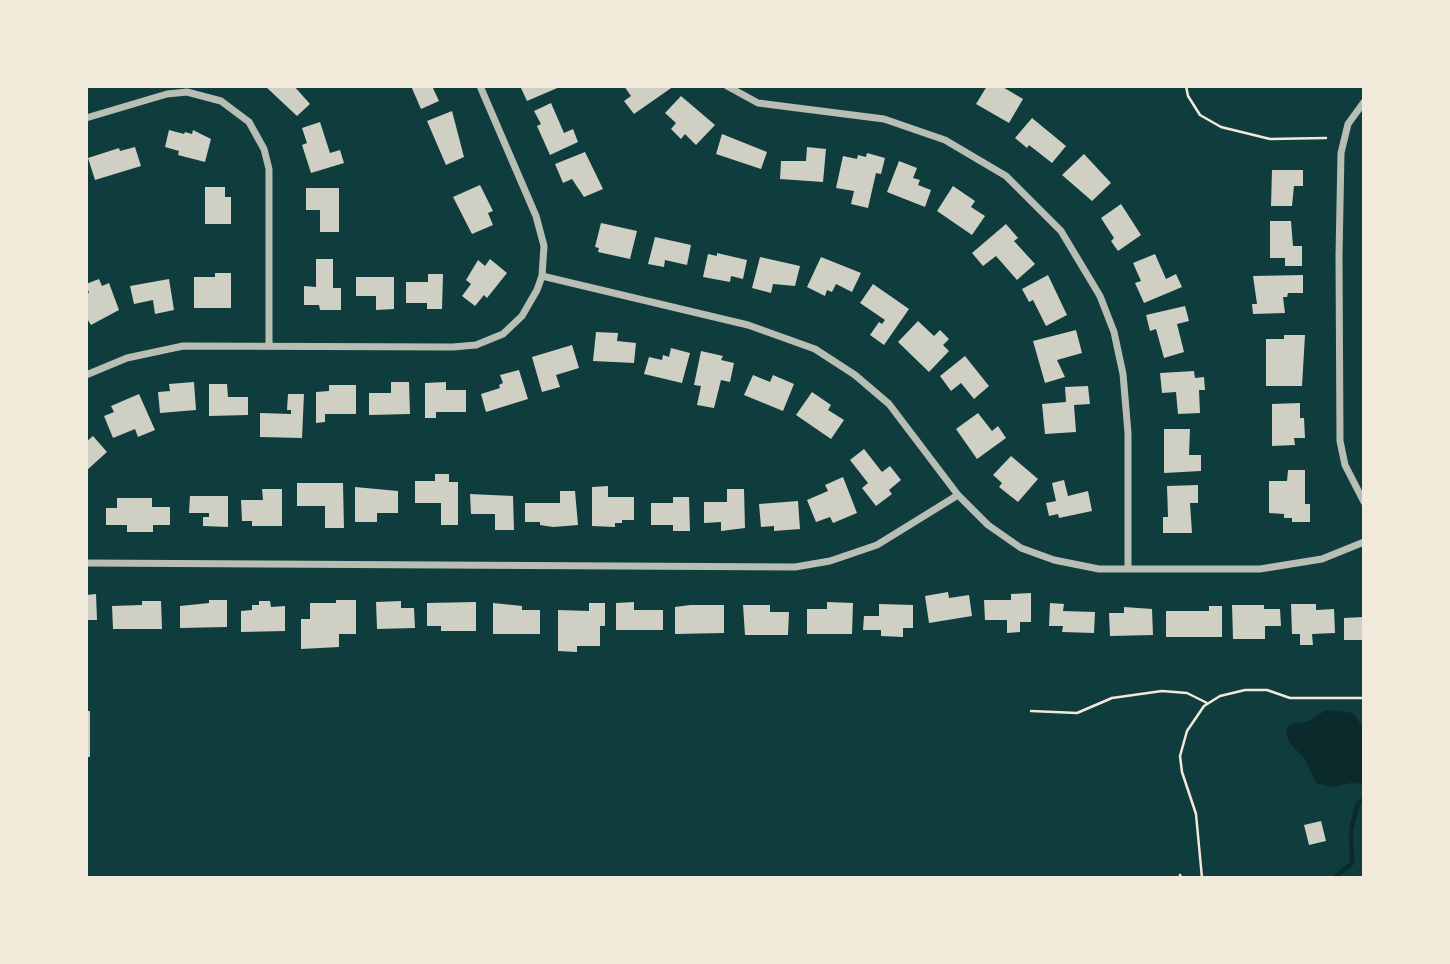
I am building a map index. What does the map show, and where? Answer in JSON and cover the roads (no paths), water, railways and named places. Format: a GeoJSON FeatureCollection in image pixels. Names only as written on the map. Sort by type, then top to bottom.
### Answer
{"type":"FeatureCollection","features":[{"type":"Feature","properties":{"kind":"street"},"geometry":{"type":"LineString","coordinates":[[86,375],[127,358],[166,348],[435,348],[476,345],[503,334],[522,316],[542,276],[544,246],[540,227],[480,86]]}},
{"type":"Feature","properties":{"kind":"street"},"geometry":{"type":"LineString","coordinates":[[727,86],[758,103],[884,119],[945,140],[1006,176],[1061,231],[1100,296],[1114,332],[1124,374],[1128,433],[1128,569]]}},
{"type":"Feature","properties":{"kind":"street"},"geometry":{"type":"LineString","coordinates":[[86,118],[178,92],[211,97],[240,113],[256,133],[269,169],[269,346]]}},
{"type":"Feature","properties":{"kind":"street"},"geometry":{"type":"LineString","coordinates":[[1364,102],[1348,124],[1340,167],[1339,425],[1345,465],[1364,502]]}},
{"type":"Feature","properties":{"kind":"street"},"geometry":{"type":"LineString","coordinates":[[542,276],[748,325],[815,349],[855,374],[889,404],[958,495],[994,531],[1036,554],[1084,567],[1276,568],[1322,559],[1364,542]]}},
{"type":"Feature","properties":{"kind":"street"},"geometry":{"type":"LineString","coordinates":[[86,563],[795,567],[830,561],[877,545],[958,495]]}},
{"type":"Feature","properties":{"kind":"water"},"geometry":{"type":"Polygon","coordinates":[[[1326,710],[1353,713],[1364,729],[1364,784],[1351,783],[1332,787],[1316,783],[1305,759],[1288,741],[1286,728],[1293,723],[1307,722],[1326,710]]]}},
{"type":"Feature","properties":{"kind":"waterway"},"geometry":{"type":"LineString","coordinates":[[1334,878],[1352,863],[1351,830],[1358,803],[1364,799]]}}]}
